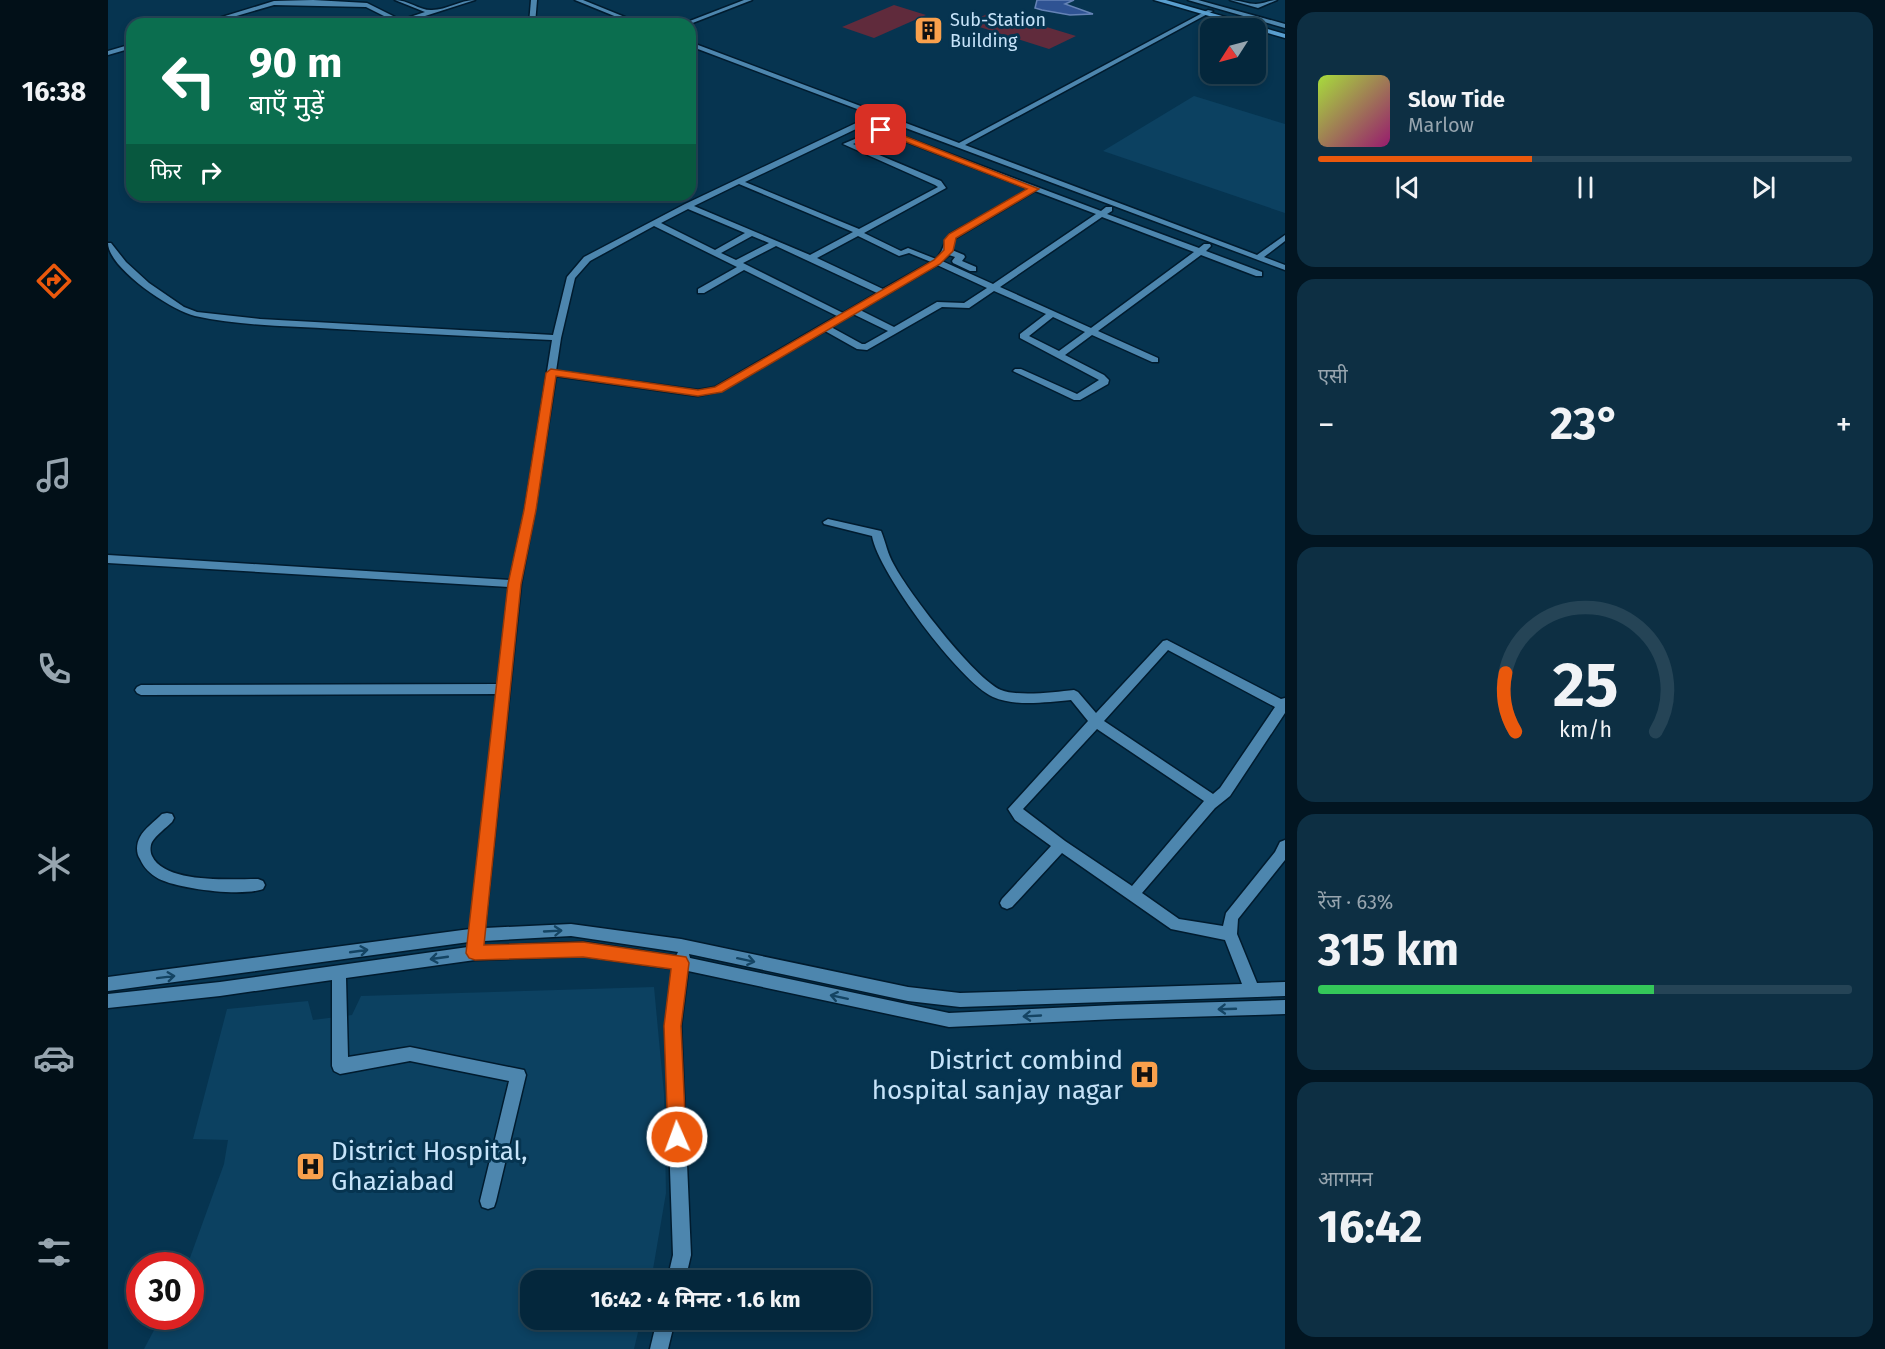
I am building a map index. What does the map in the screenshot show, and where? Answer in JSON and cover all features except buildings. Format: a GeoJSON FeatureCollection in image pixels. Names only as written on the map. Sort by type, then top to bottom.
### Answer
{"type":"FeatureCollection","features":[{"type":"Feature","properties":{"kind":"main road"},"geometry":{"type":"LineString","coordinates":[[1158,0],[1208,12]]}},
{"type":"Feature","properties":{"kind":"main road"},"geometry":{"type":"LineString","coordinates":[[1171,0],[1285,34]]}},
{"type":"Feature","properties":{"kind":"street"},"geometry":{"type":"LineString","coordinates":[[370,0],[406,16],[461,0]]}},
{"type":"Feature","properties":{"kind":"street"},"geometry":{"type":"LineString","coordinates":[[398,0],[427,11]]}},
{"type":"Feature","properties":{"kind":"street"},"geometry":{"type":"LineString","coordinates":[[413,18],[472,0]]}},
{"type":"Feature","properties":{"kind":"street"},"geometry":{"type":"LineString","coordinates":[[532,18],[534,0]]}},
{"type":"Feature","properties":{"kind":"street"},"geometry":{"type":"LineString","coordinates":[[578,0],[624,18]]}},
{"type":"Feature","properties":{"kind":"street"},"geometry":{"type":"LineString","coordinates":[[696,20],[749,0]]}},
{"type":"Feature","properties":{"kind":"street"},"geometry":{"type":"LineString","coordinates":[[1191,0],[1285,26]]}},
{"type":"Feature","properties":{"kind":"street"},"geometry":{"type":"LineString","coordinates":[[1233,0],[1258,6],[1274,0]]}},
{"type":"Feature","properties":{"kind":"street"},"geometry":{"type":"LineString","coordinates":[[223,18],[274,3],[314,2],[367,5],[392,18]]}},
{"type":"Feature","properties":{"kind":"street"},"geometry":{"type":"LineString","coordinates":[[960,145],[1208,12]]}},
{"type":"Feature","properties":{"kind":"street"},"geometry":{"type":"LineString","coordinates":[[696,46],[1285,268]]}},
{"type":"Feature","properties":{"kind":"street"},"geometry":{"type":"LineString","coordinates":[[108,52],[126,48]]}},
{"type":"Feature","properties":{"kind":"street"},"geometry":{"type":"LineString","coordinates":[[475,953],[515,584],[530,510],[557,338],[571,277],[579,267],[610,246],[688,206],[879,116]]}},
{"type":"Feature","properties":{"kind":"street"},"geometry":{"type":"LineString","coordinates":[[811,258],[942,186],[847,144],[878,130],[886,131],[1034,189],[1104,213],[1259,274]]}},
{"type":"Feature","properties":{"kind":"street"},"geometry":{"type":"LineString","coordinates":[[740,182],[858,232],[902,254],[908,250],[937,262],[1155,360]]}},
{"type":"Feature","properties":{"kind":"street"},"geometry":{"type":"LineString","coordinates":[[551,373],[698,393],[711,392],[937,262],[948,251],[949,240],[953,236],[1034,189]]}},
{"type":"Feature","properties":{"kind":"street"},"geometry":{"type":"LineString","coordinates":[[825,327],[865,348],[940,304],[947,303],[963,307],[1114,204]]}},
{"type":"Feature","properties":{"kind":"street"},"geometry":{"type":"LineString","coordinates":[[688,206],[811,258],[882,292]]}},
{"type":"Feature","properties":{"kind":"street"},"geometry":{"type":"LineString","coordinates":[[654,224],[843,316]]}},
{"type":"Feature","properties":{"kind":"street"},"geometry":{"type":"LineString","coordinates":[[715,253],[751,233]]}},
{"type":"Feature","properties":{"kind":"street"},"geometry":{"type":"LineString","coordinates":[[1258,258],[1285,237]]}},
{"type":"Feature","properties":{"kind":"street"},"geometry":{"type":"LineString","coordinates":[[1059,355],[1202,251],[1212,241]]}},
{"type":"Feature","properties":{"kind":"street"},"geometry":{"type":"LineString","coordinates":[[701,291],[776,243]]}},
{"type":"Feature","properties":{"kind":"street"},"geometry":{"type":"LineString","coordinates":[[108,245],[123,264],[146,285],[181,309],[196,314],[260,322],[557,338]]}},
{"type":"Feature","properties":{"kind":"street"},"geometry":{"type":"LineString","coordinates":[[948,251],[961,257],[956,261],[973,268]]}},
{"type":"Feature","properties":{"kind":"street"},"geometry":{"type":"LineString","coordinates":[[852,310],[895,331]]}},
{"type":"Feature","properties":{"kind":"street"},"geometry":{"type":"LineString","coordinates":[[1018,370],[1077,398],[1103,384],[1104,380],[1101,377],[1023,336],[1052,314]]}},
{"type":"Feature","properties":{"kind":"street"},"geometry":{"type":"LineString","coordinates":[[828,522],[877,534],[876,541],[887,566],[927,620],[961,663],[997,693],[1044,698],[1074,694],[1096,722],[1214,801]]}},
{"type":"Feature","properties":{"kind":"street"},"geometry":{"type":"LineString","coordinates":[[108,559],[515,584]]}},
{"type":"Feature","properties":{"kind":"street"},"geometry":{"type":"LineString","coordinates":[[1133,894],[1214,801],[1225,792],[1284,705],[1167,644],[1016,809],[1020,816],[1176,925],[1230,934]]}},
{"type":"Feature","properties":{"kind":"street"},"geometry":{"type":"LineString","coordinates":[[141,690],[504,689]]}},
{"type":"Feature","properties":{"kind":"street"},"geometry":{"type":"LineString","coordinates":[[167,818],[145,840],[144,854],[151,866],[172,879],[204,884],[258,885]]}},
{"type":"Feature","properties":{"kind":"street"},"geometry":{"type":"LineString","coordinates":[[1007,903],[1060,845]]}},
{"type":"Feature","properties":{"kind":"street"},"geometry":{"type":"LineString","coordinates":[[1252,990],[1230,934],[1231,917],[1280,856],[1285,846]]}},
{"type":"Feature","properties":{"kind":"street"},"geometry":{"type":"LineString","coordinates":[[108,984],[476,935],[571,930],[684,955],[949,1020],[1285,1007]]}},
{"type":"Feature","properties":{"kind":"street"},"geometry":{"type":"LineString","coordinates":[[108,1001],[475,953],[583,949],[684,955],[908,994],[960,1000],[1285,989]]}},
{"type":"Feature","properties":{"kind":"street"},"geometry":{"type":"LineString","coordinates":[[679,1270],[682,1255],[673,1026],[684,955]]}},
{"type":"Feature","properties":{"kind":"street"},"geometry":{"type":"LineString","coordinates":[[339,972],[340,1066],[410,1054],[518,1075],[488,1201]]}},
{"type":"Feature","properties":{"kind":"street"},"geometry":{"type":"LineString","coordinates":[[659,1349],[664,1330]]}},
{"type":"Feature","properties":{"kind":"shaded area"},"geometry":{"type":"Polygon","coordinates":[[[894,5],[926,15],[874,38],[842,27],[894,5]]]}},
{"type":"Feature","properties":{"kind":"shaded area"},"geometry":{"type":"Polygon","coordinates":[[[994,11],[1076,36],[1049,49],[967,23],[994,11]]]}},
{"type":"Feature","properties":{"kind":"shaded area"},"geometry":{"type":"Polygon","coordinates":[[[1194,96],[1285,124],[1285,213],[1103,151],[1194,96]]]}},
{"type":"Feature","properties":{"kind":"shaded area"},"geometry":{"type":"Polygon","coordinates":[[[654,987],[664,1094],[666,1193],[653,1270],[520,1270],[520,1330],[639,1330],[634,1349],[144,1349],[154,1330],[204,1330],[204,1252],[192,1252],[224,1164],[228,1140],[193,1139],[227,1009],[308,1001],[313,1020],[352,1015],[361,996],[654,987]]]}},
{"type":"Feature","properties":{"kind":"place","name":"Sub-Station Building"},"geometry":{"type":"Point","coordinates":[929,30]}},
{"type":"Feature","properties":{"kind":"place","name":"District combind hospital sanjay nagar"},"geometry":{"type":"Point","coordinates":[1144,1075]}},
{"type":"Feature","properties":{"kind":"place","name":"District Hospital, Ghaziabad"},"geometry":{"type":"Point","coordinates":[310,1166]}},
{"type":"Feature","properties":{"kind":"route"},"geometry":{"type":"LineString","coordinates":[[677,1137],[673,1026],[680,963],[583,949],[475,953],[515,584],[530,510],[551,373],[698,393],[711,392],[937,262],[948,251],[950,238],[1034,189],[881,130]]}}]}
